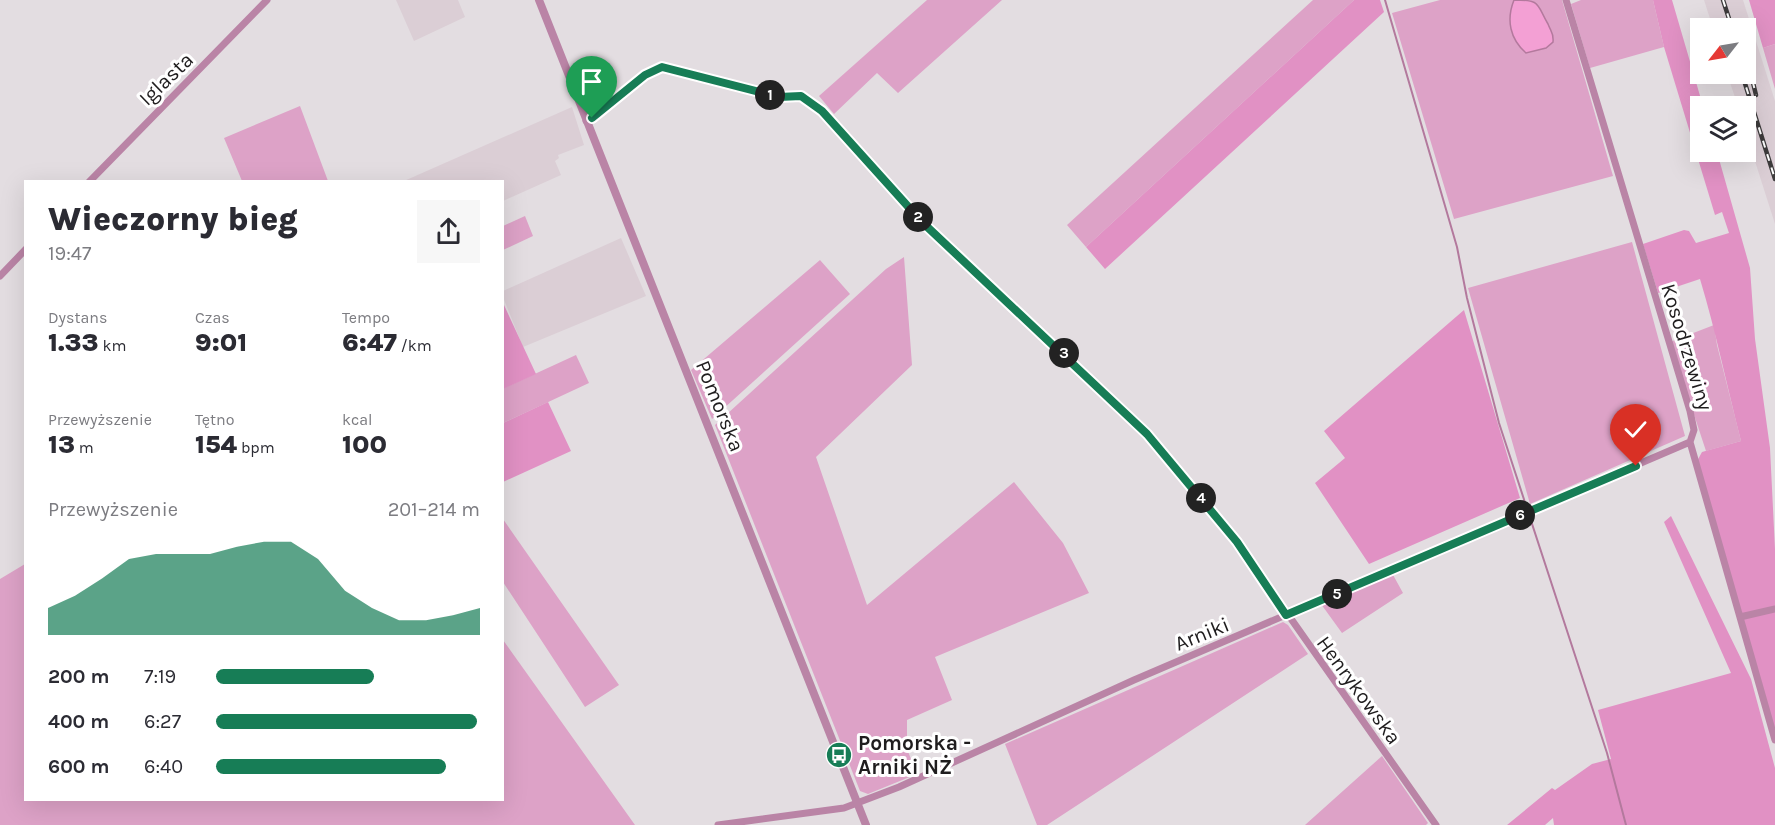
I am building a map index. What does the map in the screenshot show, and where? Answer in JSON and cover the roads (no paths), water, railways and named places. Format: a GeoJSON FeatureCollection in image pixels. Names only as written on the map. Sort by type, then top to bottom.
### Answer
{"type":"FeatureCollection","features":[{"type":"Feature","properties":{"kind":"street","name":"Iglasta"},"geometry":{"type":"LineString","coordinates":[[91,180],[267,0]]}},
{"type":"Feature","properties":{"kind":"street","name":"Pomorska"},"geometry":{"type":"LineString","coordinates":[[539,0],[866,825]]}},
{"type":"Feature","properties":{"kind":"street","name":"Kosodrzewiny"},"geometry":{"type":"LineString","coordinates":[[1566,0],[1690,411],[1694,430],[1690,442],[1775,740]]}},
{"type":"Feature","properties":{"kind":"street","name":"Henrykowska"},"geometry":{"type":"LineString","coordinates":[[586,121],[598,115],[645,75],[662,67],[779,97],[805,98],[822,111],[865,156],[922,222],[1147,434],[1237,542],[1286,615],[1436,825]]}},
{"type":"Feature","properties":{"kind":"street"},"geometry":{"type":"LineString","coordinates":[[0,276],[24,251]]}},
{"type":"Feature","properties":{"kind":"street","name":"Arniki"},"geometry":{"type":"LineString","coordinates":[[718,825],[815,812],[858,803],[899,787],[1134,680],[1690,442]]}},
{"type":"Feature","properties":{"kind":"street"},"geometry":{"type":"LineString","coordinates":[[1740,617],[1775,609]]}},
{"type":"Feature","properties":{"kind":"waterway"},"geometry":{"type":"LineString","coordinates":[[1385,0],[1457,247],[1467,298],[1499,423],[1607,753],[1626,825]]}},
{"type":"Feature","properties":{"kind":"railway"},"geometry":{"type":"LineString","coordinates":[[1723,0],[1729,18]]}},
{"type":"Feature","properties":{"kind":"railway"},"geometry":{"type":"LineString","coordinates":[[1745,84],[1775,179]]}},
{"type":"Feature","properties":{"kind":"railway"},"geometry":{"type":"LineString","coordinates":[[1753,84],[1756,95]]}},
{"type":"Feature","properties":{"kind":"place","name":"Pomorska - Arniki NŻ"},"geometry":{"type":"Point","coordinates":[839,755]}}]}
